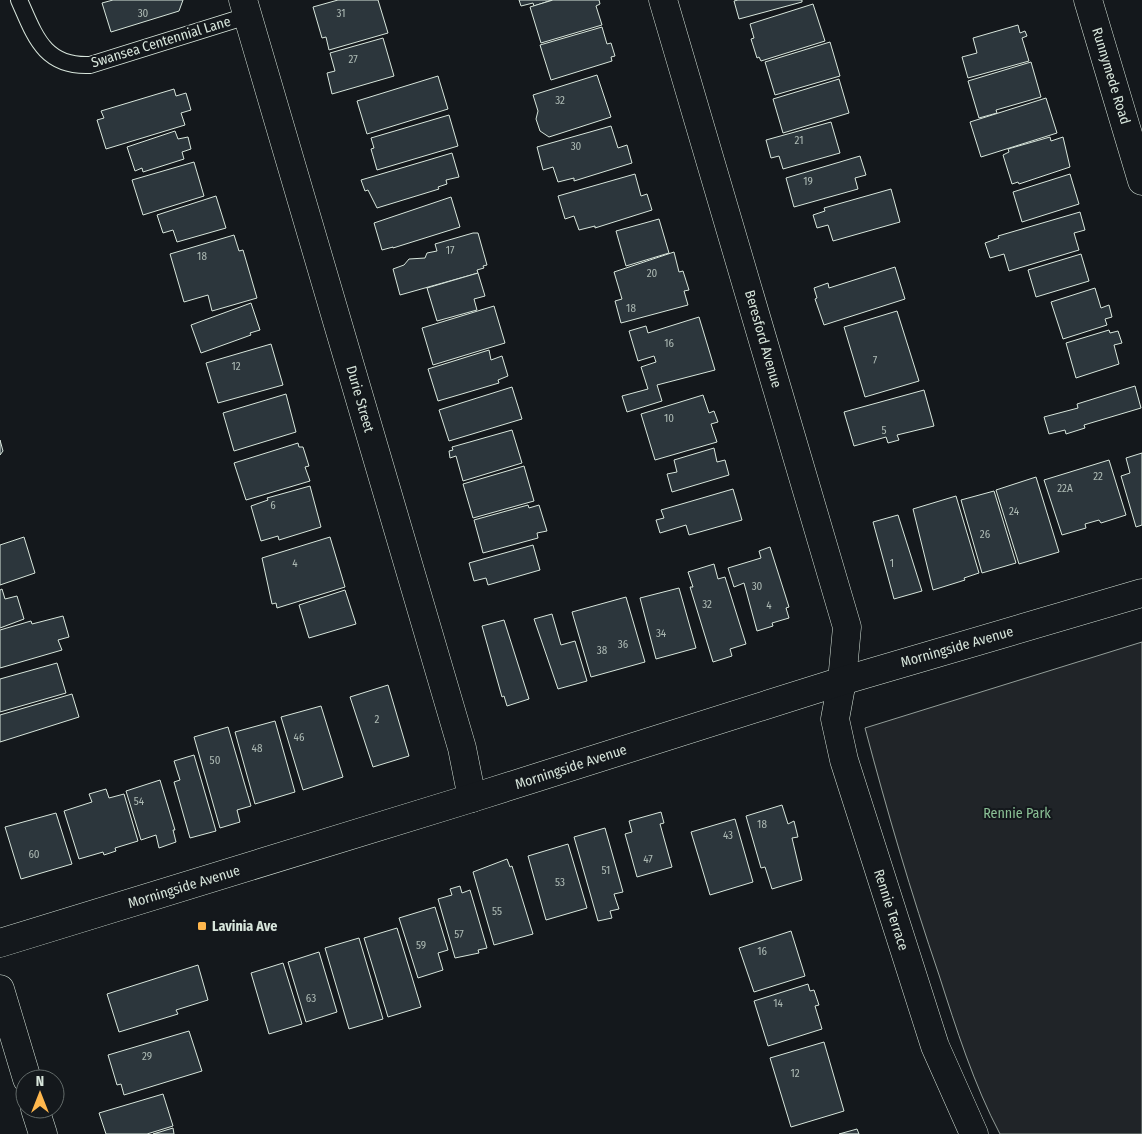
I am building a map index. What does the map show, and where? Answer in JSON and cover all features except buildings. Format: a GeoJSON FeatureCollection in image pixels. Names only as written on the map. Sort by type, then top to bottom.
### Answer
{"type":"FeatureCollection","features":[{"type":"Feature","properties":{"kind":"street","name":"Beresford Avenue"},"geometry":{"type":"LineString","coordinates":[[663,0],[847,627],[842,681]]}},
{"type":"Feature","properties":{"kind":"street","name":"Runnymede Road"},"geometry":{"type":"LineString","coordinates":[[1088,0],[1142,181]]}},
{"type":"Feature","properties":{"kind":"street","name":"Durie Street"},"geometry":{"type":"LineString","coordinates":[[245,8],[462,748],[472,798]]}},
{"type":"Feature","properties":{"kind":"street","name":"Morningside Avenue"},"geometry":{"type":"LineString","coordinates":[[0,943],[472,798],[842,681],[1142,592]]}},
{"type":"Feature","properties":{"kind":"street","name":"Rennie Terrace"},"geometry":{"type":"LineString","coordinates":[[842,681],[835,720],[844,760],[935,1046],[974,1134]]}},
{"type":"Feature","properties":{"kind":"street"},"geometry":{"type":"LineString","coordinates":[[0,989],[24,1069]]}},
{"type":"Feature","properties":{"kind":"street"},"geometry":{"type":"LineString","coordinates":[[39,1119],[43,1134]]}},
{"type":"Feature","properties":{"kind":"lane","name":"Swansea Centennial Lane"},"geometry":{"type":"LineString","coordinates":[[19,0],[34,36],[47,53],[75,65],[90,65],[245,8]]}},
{"type":"Feature","properties":{"kind":"green space","name":"Rennie Park"},"geometry":{"type":"Polygon","coordinates":[[[1142,642],[1142,1134],[1000,1134],[974,1076],[952,1015],[909,883],[865,728],[1142,642]]]}},
{"type":"Feature","properties":{"kind":"place","name":"Lavinia Ave"},"geometry":{"type":"Point","coordinates":[202,926]}}]}
